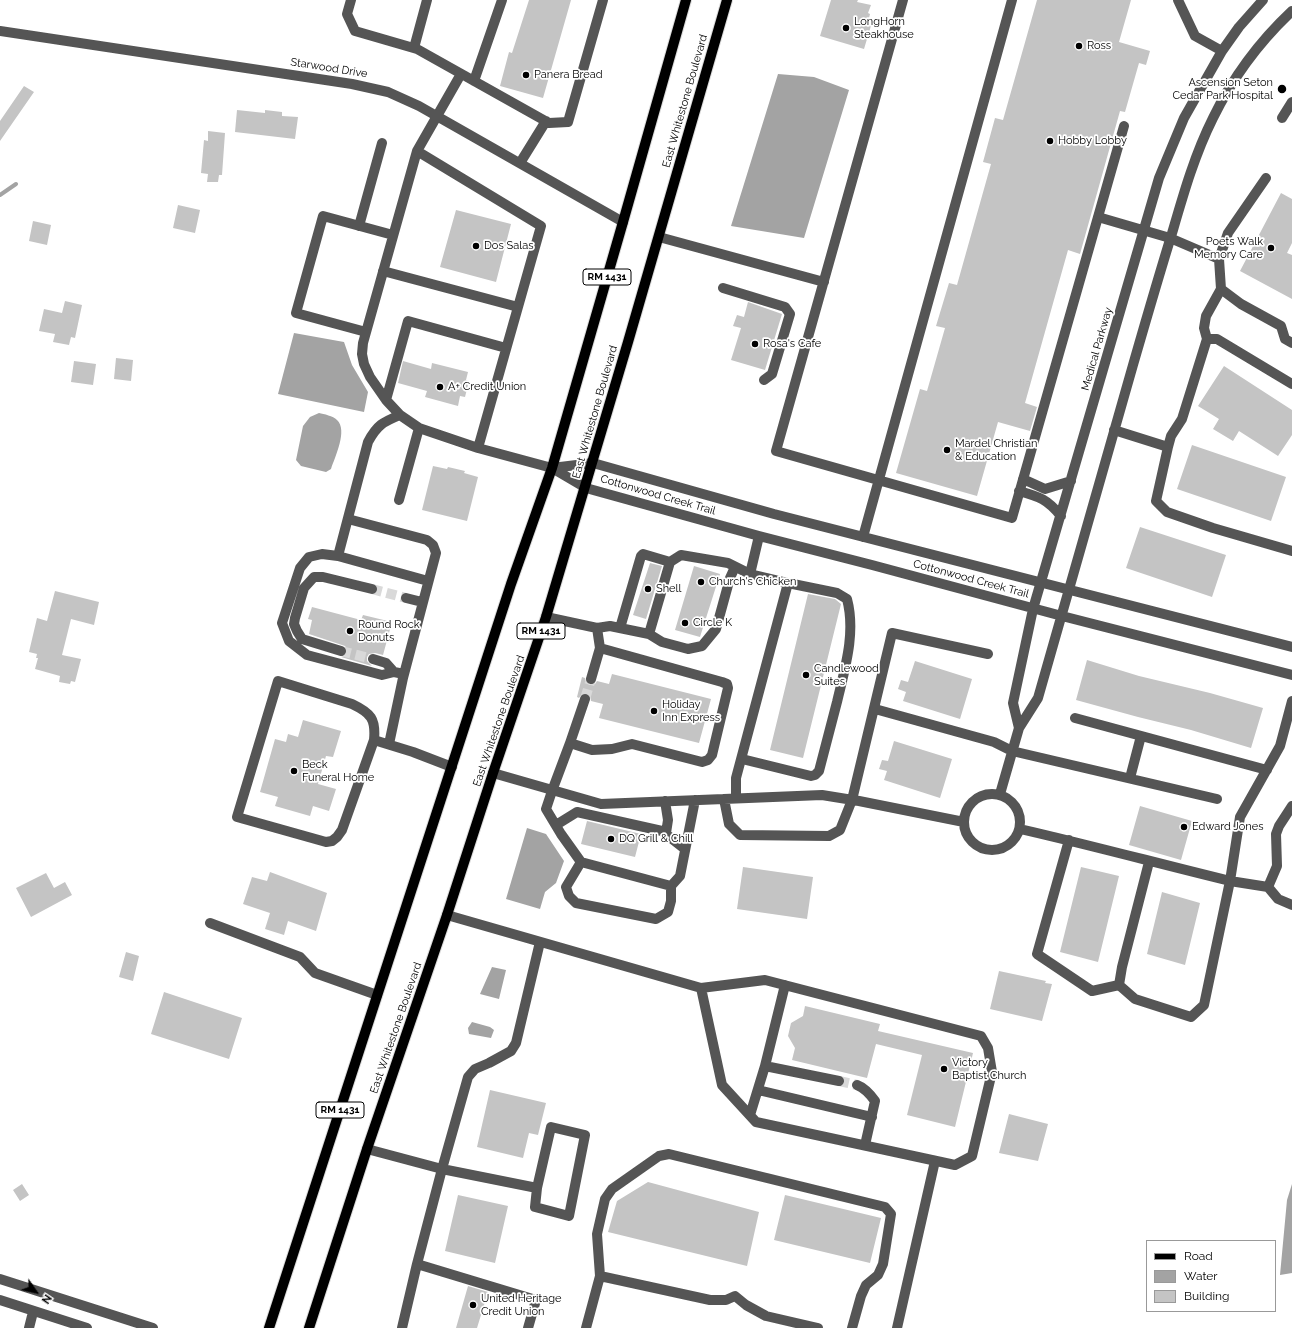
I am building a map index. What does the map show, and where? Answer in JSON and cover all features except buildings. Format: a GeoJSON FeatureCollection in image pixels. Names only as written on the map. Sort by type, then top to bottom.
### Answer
{"type":"FeatureCollection","features":[{"type":"Feature","properties":{"kind":"main road","name":"RM 1431"},"geometry":{"type":"LineString","coordinates":[[269,1328],[512,584],[552,468],[686,0]]}},
{"type":"Feature","properties":{"kind":"main road","name":"East Whitestone Boulevard"},"geometry":{"type":"LineString","coordinates":[[309,1328],[366,1149],[447,915],[546,617],[586,488],[727,0]]}},
{"type":"Feature","properties":{"kind":"street"},"geometry":{"type":"LineString","coordinates":[[351,0],[347,14],[355,32],[414,48],[549,123],[568,122],[603,0]]}},
{"type":"Feature","properties":{"kind":"street"},"geometry":{"type":"LineString","coordinates":[[414,48],[427,0]]}},
{"type":"Feature","properties":{"kind":"street"},"geometry":{"type":"LineString","coordinates":[[474,81],[502,0]]}},
{"type":"Feature","properties":{"kind":"street"},"geometry":{"type":"LineString","coordinates":[[904,0],[776,451],[1012,518],[1124,126]]}},
{"type":"Feature","properties":{"kind":"street"},"geometry":{"type":"LineString","coordinates":[[863,537],[1012,0]]}},
{"type":"Feature","properties":{"kind":"street"},"geometry":{"type":"LineString","coordinates":[[1178,0],[1195,36],[1222,51]]}},
{"type":"Feature","properties":{"kind":"street","name":"Medical Parkway"},"geometry":{"type":"LineString","coordinates":[[1019,728],[1013,703],[1033,609],[1159,178],[1184,118],[1222,51],[1239,27],[1263,0]]}},
{"type":"Feature","properties":{"kind":"street"},"geometry":{"type":"LineString","coordinates":[[1000,794],[1019,728],[1038,698],[1170,238],[1187,183],[1200,148],[1213,117],[1230,89],[1253,55],[1292,11]]}},
{"type":"Feature","properties":{"kind":"street","name":"Starwood Drive"},"geometry":{"type":"LineString","coordinates":[[0,31],[378,88],[398,95],[623,222]]}},
{"type":"Feature","properties":{"kind":"street"},"geometry":{"type":"LineString","coordinates":[[461,74],[417,151],[363,343],[362,354],[364,364],[370,378],[386,400],[400,415],[420,428],[478,448],[552,468]]}},
{"type":"Feature","properties":{"kind":"street"},"geometry":{"type":"LineString","coordinates":[[1282,118],[1292,102]]}},
{"type":"Feature","properties":{"kind":"street"},"geometry":{"type":"LineString","coordinates":[[520,163],[546,122]]}},
{"type":"Feature","properties":{"kind":"street"},"geometry":{"type":"LineString","coordinates":[[359,226],[382,143]]}},
{"type":"Feature","properties":{"kind":"street"},"geometry":{"type":"LineString","coordinates":[[417,151],[541,226],[478,448]]}},
{"type":"Feature","properties":{"kind":"street"},"geometry":{"type":"LineString","coordinates":[[1266,178],[1228,233],[1219,259],[1221,290],[1206,316],[1204,328],[1207,339],[1182,419],[1171,436],[1156,501],[1168,512],[1212,528],[1292,551]]}},
{"type":"Feature","properties":{"kind":"street"},"geometry":{"type":"LineString","coordinates":[[366,332],[296,313],[323,216],[393,235]]}},
{"type":"Feature","properties":{"kind":"street"},"geometry":{"type":"LineString","coordinates":[[1098,217],[1170,238],[1219,259]]}},
{"type":"Feature","properties":{"kind":"street"},"geometry":{"type":"LineString","coordinates":[[659,236],[824,282]]}},
{"type":"Feature","properties":{"kind":"street"},"geometry":{"type":"LineString","coordinates":[[383,271],[518,307]]}},
{"type":"Feature","properties":{"kind":"street"},"geometry":{"type":"LineString","coordinates":[[723,288],[785,307],[790,314],[772,374],[764,380]]}},
{"type":"Feature","properties":{"kind":"street"},"geometry":{"type":"LineString","coordinates":[[1221,290],[1240,304],[1281,326],[1286,339],[1292,343]]}},
{"type":"Feature","properties":{"kind":"street"},"geometry":{"type":"LineString","coordinates":[[386,400],[408,321],[506,348]]}},
{"type":"Feature","properties":{"kind":"street"},"geometry":{"type":"LineString","coordinates":[[1207,339],[1217,339],[1292,384]]}},
{"type":"Feature","properties":{"kind":"street"},"geometry":{"type":"LineString","coordinates":[[338,556],[368,442],[375,430],[386,421],[400,415]]}},
{"type":"Feature","properties":{"kind":"street"},"geometry":{"type":"LineString","coordinates":[[399,500],[420,428]]}},
{"type":"Feature","properties":{"kind":"street"},"geometry":{"type":"LineString","coordinates":[[1114,430],[1168,447]]}},
{"type":"Feature","properties":{"kind":"street","name":"Cottonwood Creek Trail"},"geometry":{"type":"LineString","coordinates":[[552,468],[593,463],[774,514],[1292,647]]}},
{"type":"Feature","properties":{"kind":"street","name":"Cottonwood Creek Trail"},"geometry":{"type":"LineString","coordinates":[[552,468],[586,488],[1033,609],[1292,675]]}},
{"type":"Feature","properties":{"kind":"street"},"geometry":{"type":"LineString","coordinates":[[1023,480],[1045,489],[1071,481]]}},
{"type":"Feature","properties":{"kind":"street"},"geometry":{"type":"LineString","coordinates":[[1019,491],[1041,498],[1052,506],[1061,516]]}},
{"type":"Feature","properties":{"kind":"street"},"geometry":{"type":"LineString","coordinates":[[348,519],[427,540],[433,545],[436,554],[399,673],[389,744]]}},
{"type":"Feature","properties":{"kind":"street"},"geometry":{"type":"LineString","coordinates":[[750,574],[759,536]]}},
{"type":"Feature","properties":{"kind":"street"},"geometry":{"type":"LineString","coordinates":[[399,673],[382,675],[307,655],[289,641],[282,622],[300,568],[309,557],[322,554],[338,556],[428,581]]}},
{"type":"Feature","properties":{"kind":"street"},"geometry":{"type":"LineString","coordinates":[[620,628],[641,556],[643,554],[670,562]]}},
{"type":"Feature","properties":{"kind":"street"},"geometry":{"type":"LineString","coordinates":[[649,634],[670,562],[681,555],[728,563],[750,574],[837,593],[847,599],[849,607],[850,638],[848,658],[819,771],[815,775],[811,776],[742,759]]}},
{"type":"Feature","properties":{"kind":"street"},"geometry":{"type":"LineString","coordinates":[[546,617],[597,628],[610,626],[649,634],[662,642],[688,648],[702,646],[716,629],[730,578],[735,567]]}},
{"type":"Feature","properties":{"kind":"street"},"geometry":{"type":"LineString","coordinates":[[341,651],[302,639],[297,631],[294,624],[304,588],[314,577],[323,577],[372,589]]}},
{"type":"Feature","properties":{"kind":"street"},"geometry":{"type":"LineString","coordinates":[[736,798],[736,778],[788,583]]}},
{"type":"Feature","properties":{"kind":"street"},"geometry":{"type":"LineString","coordinates":[[406,598],[422,602]]}},
{"type":"Feature","properties":{"kind":"street"},"geometry":{"type":"LineString","coordinates":[[591,679],[600,648],[597,628]]}},
{"type":"Feature","properties":{"kind":"street"},"geometry":{"type":"LineString","coordinates":[[724,799],[729,824],[740,835],[829,836],[840,830],[852,800],[892,633],[988,654]]}},
{"type":"Feature","properties":{"kind":"street"},"geometry":{"type":"LineString","coordinates":[[570,743],[592,750],[612,749],[632,744],[702,762],[708,760],[712,755],[728,688],[727,684],[600,648]]}},
{"type":"Feature","properties":{"kind":"street"},"geometry":{"type":"LineString","coordinates":[[373,659],[386,662],[399,673]]}},
{"type":"Feature","properties":{"kind":"street"},"geometry":{"type":"LineString","coordinates":[[278,681],[352,704],[363,709],[373,720],[375,728],[374,740],[346,822],[337,837],[332,841],[326,842],[237,817],[278,681]]}},
{"type":"Feature","properties":{"kind":"street"},"geometry":{"type":"LineString","coordinates":[[585,699],[546,809],[581,862],[671,886]]}},
{"type":"Feature","properties":{"kind":"street"},"geometry":{"type":"LineString","coordinates":[[1119,986],[1134,999],[1191,1017],[1204,1005],[1230,881],[1240,817],[1280,746],[1292,701]]}},
{"type":"Feature","properties":{"kind":"street"},"geometry":{"type":"LineString","coordinates":[[874,709],[994,742],[1012,751],[1217,799]]}},
{"type":"Feature","properties":{"kind":"street"},"geometry":{"type":"LineString","coordinates":[[1075,718],[1267,770]]}},
{"type":"Feature","properties":{"kind":"street"},"geometry":{"type":"LineString","coordinates":[[1130,778],[1141,736]]}},
{"type":"Feature","properties":{"kind":"street"},"geometry":{"type":"LineString","coordinates":[[374,740],[452,767]]}},
{"type":"Feature","properties":{"kind":"street"},"geometry":{"type":"LineString","coordinates":[[493,773],[601,804],[822,795],[964,822]]}},
{"type":"Feature","properties":{"kind":"street"},"geometry":{"type":"LineString","coordinates":[[987,794],[1000,794],[1008,798],[1017,807],[1021,820],[1020,829],[1012,843],[1005,848],[989,850],[981,848],[974,844],[968,837],[964,822],[965,813],[969,805],[975,799],[987,794]]}},
{"type":"Feature","properties":{"kind":"street"},"geometry":{"type":"LineString","coordinates":[[581,862],[566,887],[569,896],[576,903],[656,919],[668,912],[671,901],[671,886],[680,876],[695,800]]}},
{"type":"Feature","properties":{"kind":"street"},"geometry":{"type":"LineString","coordinates":[[665,801],[668,820],[666,833]]}},
{"type":"Feature","properties":{"kind":"street"},"geometry":{"type":"LineString","coordinates":[[1268,887],[1277,866],[1276,834],[1279,826],[1292,806]]}},
{"type":"Feature","properties":{"kind":"street"},"geometry":{"type":"LineString","coordinates":[[556,825],[577,812],[666,833],[685,849]]}},
{"type":"Feature","properties":{"kind":"street"},"geometry":{"type":"LineString","coordinates":[[1020,829],[1230,881],[1268,887],[1278,899],[1292,905]]}},
{"type":"Feature","properties":{"kind":"street"},"geometry":{"type":"LineString","coordinates":[[1069,840],[1037,954],[1092,991],[1119,986]]}},
{"type":"Feature","properties":{"kind":"street"},"geometry":{"type":"LineString","coordinates":[[1119,986],[1122,967],[1149,862]]}},
{"type":"Feature","properties":{"kind":"street"},"geometry":{"type":"LineString","coordinates":[[447,915],[702,988],[765,980],[981,1036],[988,1048],[992,1072],[972,1156],[955,1165],[756,1122],[722,1085],[702,988]]}},
{"type":"Feature","properties":{"kind":"street"},"geometry":{"type":"LineString","coordinates":[[210,923],[300,957],[315,973],[377,995]]}},
{"type":"Feature","properties":{"kind":"street"},"geometry":{"type":"LineString","coordinates":[[402,1328],[417,1264],[468,1077],[475,1069],[511,1051],[516,1043],[540,942]]}},
{"type":"Feature","properties":{"kind":"street"},"geometry":{"type":"LineString","coordinates":[[750,1115],[765,1066],[785,985]]}},
{"type":"Feature","properties":{"kind":"street"},"geometry":{"type":"LineString","coordinates":[[765,1066],[840,1081]]}},
{"type":"Feature","properties":{"kind":"street"},"geometry":{"type":"LineString","coordinates":[[857,1085],[862,1087],[870,1094],[875,1101],[866,1146]]}},
{"type":"Feature","properties":{"kind":"street"},"geometry":{"type":"LineString","coordinates":[[758,1090],[872,1117]]}},
{"type":"Feature","properties":{"kind":"street"},"geometry":{"type":"LineString","coordinates":[[552,1127],[585,1136],[569,1216],[535,1207],[537,1188],[552,1127]]}},
{"type":"Feature","properties":{"kind":"street"},"geometry":{"type":"LineString","coordinates":[[366,1149],[442,1169],[537,1188]]}},
{"type":"Feature","properties":{"kind":"street"},"geometry":{"type":"LineString","coordinates":[[586,1328],[600,1276],[597,1234],[605,1199],[612,1189],[660,1156],[669,1154],[885,1207],[891,1214],[883,1264],[878,1275],[866,1285],[861,1296],[852,1328]]}},
{"type":"Feature","properties":{"kind":"street"},"geometry":{"type":"LineString","coordinates":[[897,1328],[935,1161]]}},
{"type":"Feature","properties":{"kind":"street"},"geometry":{"type":"LineString","coordinates":[[417,1264],[536,1300],[528,1328]]}},
{"type":"Feature","properties":{"kind":"street"},"geometry":{"type":"LineString","coordinates":[[600,1276],[710,1300],[726,1300],[735,1296],[746,1305],[766,1316],[818,1328]]}},
{"type":"Feature","properties":{"kind":"street"},"geometry":{"type":"LineString","coordinates":[[0,1279],[153,1328]]}},
{"type":"Feature","properties":{"kind":"street"},"geometry":{"type":"LineString","coordinates":[[0,1300],[33,1312],[87,1328]]}},
{"type":"Feature","properties":{"kind":"street"},"geometry":{"type":"LineString","coordinates":[[29,1328],[33,1312]]}},
{"type":"Feature","properties":{"kind":"water"},"geometry":{"type":"Polygon","coordinates":[[[778,74],[814,77],[849,90],[804,238],[731,226],[778,74]]]}},
{"type":"Feature","properties":{"kind":"water"},"geometry":{"type":"Polygon","coordinates":[[[294,333],[344,342],[352,365],[368,392],[364,412],[278,394],[294,333]]]}},
{"type":"Feature","properties":{"kind":"water"},"geometry":{"type":"Polygon","coordinates":[[[319,413],[328,415],[337,420],[340,424],[341,430],[340,444],[335,458],[331,469],[326,472],[301,466],[296,460],[303,426],[310,417],[319,413]]]}},
{"type":"Feature","properties":{"kind":"water"},"geometry":{"type":"Polygon","coordinates":[[[527,828],[546,834],[564,861],[556,883],[545,892],[540,909],[506,899],[527,828]]]}},
{"type":"Feature","properties":{"kind":"water"},"geometry":{"type":"Polygon","coordinates":[[[492,967],[506,970],[499,999],[480,994],[492,967]]]}},
{"type":"Feature","properties":{"kind":"water"},"geometry":{"type":"Polygon","coordinates":[[[472,1022],[490,1027],[494,1030],[491,1038],[469,1034],[468,1028],[472,1022]]]}},
{"type":"Feature","properties":{"kind":"water"},"geometry":{"type":"Polygon","coordinates":[[[1292,1184],[1292,1273],[1280,1275],[1287,1200],[1292,1184]]]}},
{"type":"Feature","properties":{"kind":"waterway"},"geometry":{"type":"LineString","coordinates":[[0,195],[16,184]]}},
{"type":"Feature","properties":{"kind":"tunnel"},"geometry":{"type":"LineString","coordinates":[[372,589],[406,598]]}},
{"type":"Feature","properties":{"kind":"tunnel"},"geometry":{"type":"LineString","coordinates":[[341,651],[373,659]]}},
{"type":"Feature","properties":{"kind":"tunnel"},"geometry":{"type":"LineString","coordinates":[[585,699],[591,679]]}},
{"type":"Feature","properties":{"kind":"tunnel"},"geometry":{"type":"LineString","coordinates":[[839,1081],[857,1085]]}},
{"type":"Feature","properties":{"kind":"place","name":"LongHorn Steakhouse"},"geometry":{"type":"Point","coordinates":[846,28]}},
{"type":"Feature","properties":{"kind":"place","name":"Ross"},"geometry":{"type":"Point","coordinates":[1079,46]}},
{"type":"Feature","properties":{"kind":"place","name":"Panera Bread"},"geometry":{"type":"Point","coordinates":[526,75]}},
{"type":"Feature","properties":{"kind":"place","name":"Ascension Seton Cedar Park Hospital"},"geometry":{"type":"Point","coordinates":[1282,89]}},
{"type":"Feature","properties":{"kind":"place","name":"Hobby Lobby"},"geometry":{"type":"Point","coordinates":[1050,141]}},
{"type":"Feature","properties":{"kind":"place","name":"Dos Salas"},"geometry":{"type":"Point","coordinates":[476,246]}},
{"type":"Feature","properties":{"kind":"place","name":"Poets Walk Memory Care"},"geometry":{"type":"Point","coordinates":[1271,248]}},
{"type":"Feature","properties":{"kind":"place","name":"Rosa's Cafe"},"geometry":{"type":"Point","coordinates":[755,344]}},
{"type":"Feature","properties":{"kind":"place","name":"A+ Credit Union"},"geometry":{"type":"Point","coordinates":[440,387]}},
{"type":"Feature","properties":{"kind":"place","name":"Mardel Christian & Education"},"geometry":{"type":"Point","coordinates":[947,450]}},
{"type":"Feature","properties":{"kind":"place","name":"Church's Chicken"},"geometry":{"type":"Point","coordinates":[701,582]}},
{"type":"Feature","properties":{"kind":"place","name":"Shell"},"geometry":{"type":"Point","coordinates":[648,589]}},
{"type":"Feature","properties":{"kind":"place","name":"Circle K"},"geometry":{"type":"Point","coordinates":[685,623]}},
{"type":"Feature","properties":{"kind":"place","name":"Round Rock Donuts"},"geometry":{"type":"Point","coordinates":[350,631]}},
{"type":"Feature","properties":{"kind":"place","name":"Candlewood Suites"},"geometry":{"type":"Point","coordinates":[806,675]}},
{"type":"Feature","properties":{"kind":"place","name":"Holiday Inn Express"},"geometry":{"type":"Point","coordinates":[654,711]}},
{"type":"Feature","properties":{"kind":"place","name":"Beck Funeral Home"},"geometry":{"type":"Point","coordinates":[294,771]}},
{"type":"Feature","properties":{"kind":"place","name":"Edward Jones"},"geometry":{"type":"Point","coordinates":[1184,827]}},
{"type":"Feature","properties":{"kind":"place","name":"DQ Grill & Chill"},"geometry":{"type":"Point","coordinates":[611,839]}},
{"type":"Feature","properties":{"kind":"place","name":"Victory Baptist Church"},"geometry":{"type":"Point","coordinates":[944,1069]}},
{"type":"Feature","properties":{"kind":"place","name":"United Heritage Credit Union"},"geometry":{"type":"Point","coordinates":[473,1305]}}]}
